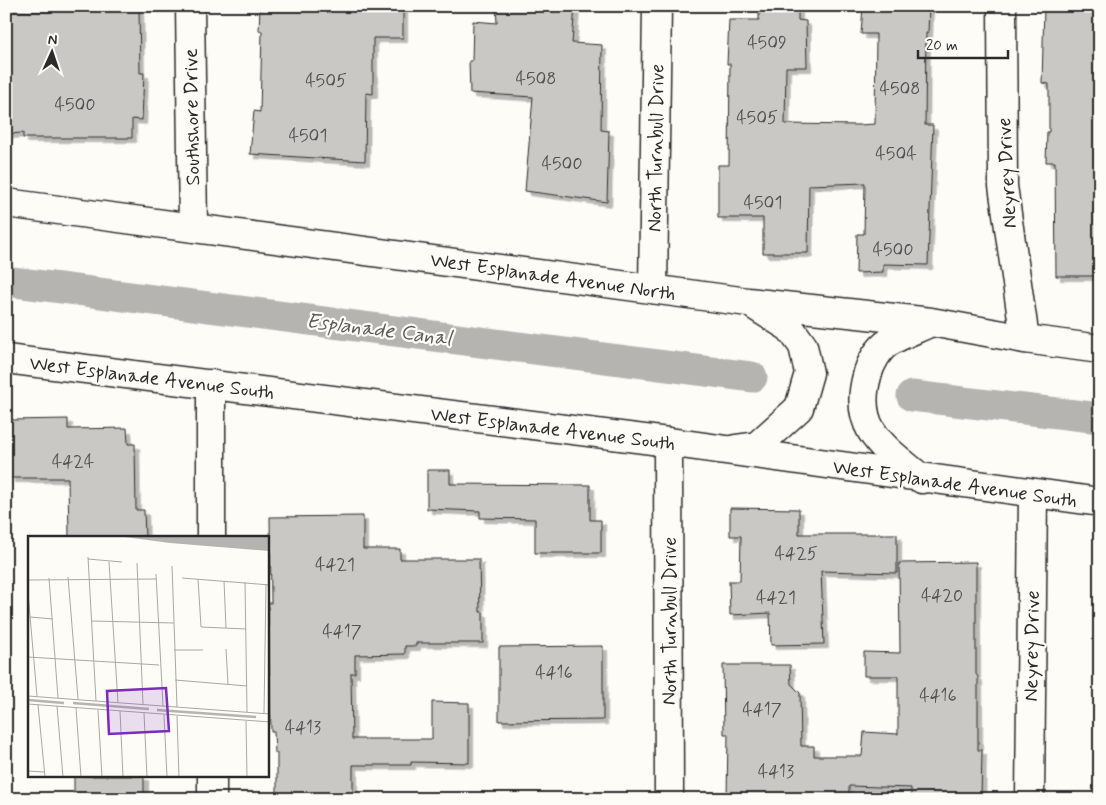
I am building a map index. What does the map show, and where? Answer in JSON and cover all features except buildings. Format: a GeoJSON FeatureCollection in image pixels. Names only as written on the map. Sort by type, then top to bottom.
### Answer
{"type":"FeatureCollection","features":[{"type":"Feature","properties":{"kind":"main road","name":"Southshore Drive"},"geometry":{"type":"LineString","coordinates":[[190,6],[193,227]]}},
{"type":"Feature","properties":{"kind":"main road","name":"North Turnbull Drive"},"geometry":{"type":"LineString","coordinates":[[653,289],[657,6]]}},
{"type":"Feature","properties":{"kind":"main road","name":"Neyrey Drive"},"geometry":{"type":"LineString","coordinates":[[1002,6],[1003,186],[1025,339]]}},
{"type":"Feature","properties":{"kind":"main road","name":"West Esplanade Avenue North"},"geometry":{"type":"LineString","coordinates":[[6,203],[748,302],[931,322],[1100,350]]}},
{"type":"Feature","properties":{"kind":"main road"},"geometry":{"type":"LineString","coordinates":[[723,450],[757,446],[779,428],[799,408],[810,373],[803,346],[790,328],[748,302]]}},
{"type":"Feature","properties":{"kind":"main road"},"geometry":{"type":"LineString","coordinates":[[922,478],[880,444],[864,418],[863,389],[870,364],[888,342],[931,322]]}},
{"type":"Feature","properties":{"kind":"main road","name":"West Esplanade Avenue South"},"geometry":{"type":"LineString","coordinates":[[6,359],[668,442],[1100,502]]}},
{"type":"Feature","properties":{"kind":"main road"},"geometry":{"type":"LineString","coordinates":[[211,384],[211,536]]}},
{"type":"Feature","properties":{"kind":"main road","name":"North Turnbull Drive"},"geometry":{"type":"LineString","coordinates":[[668,442],[669,799]]}},
{"type":"Feature","properties":{"kind":"main road","name":"Neyrey Drive"},"geometry":{"type":"LineString","coordinates":[[1030,799],[1033,494]]}},
{"type":"Feature","properties":{"kind":"main road"},"geometry":{"type":"LineString","coordinates":[[212,778],[212,799]]}},
{"type":"Feature","properties":{"kind":"waterway","name":"Esplanade Canal"},"geometry":{"type":"LineString","coordinates":[[6,281],[752,377]]}},
{"type":"Feature","properties":{"kind":"waterway","name":"Esplanade Canal"},"geometry":{"type":"LineString","coordinates":[[912,396],[1100,418]]}}]}
